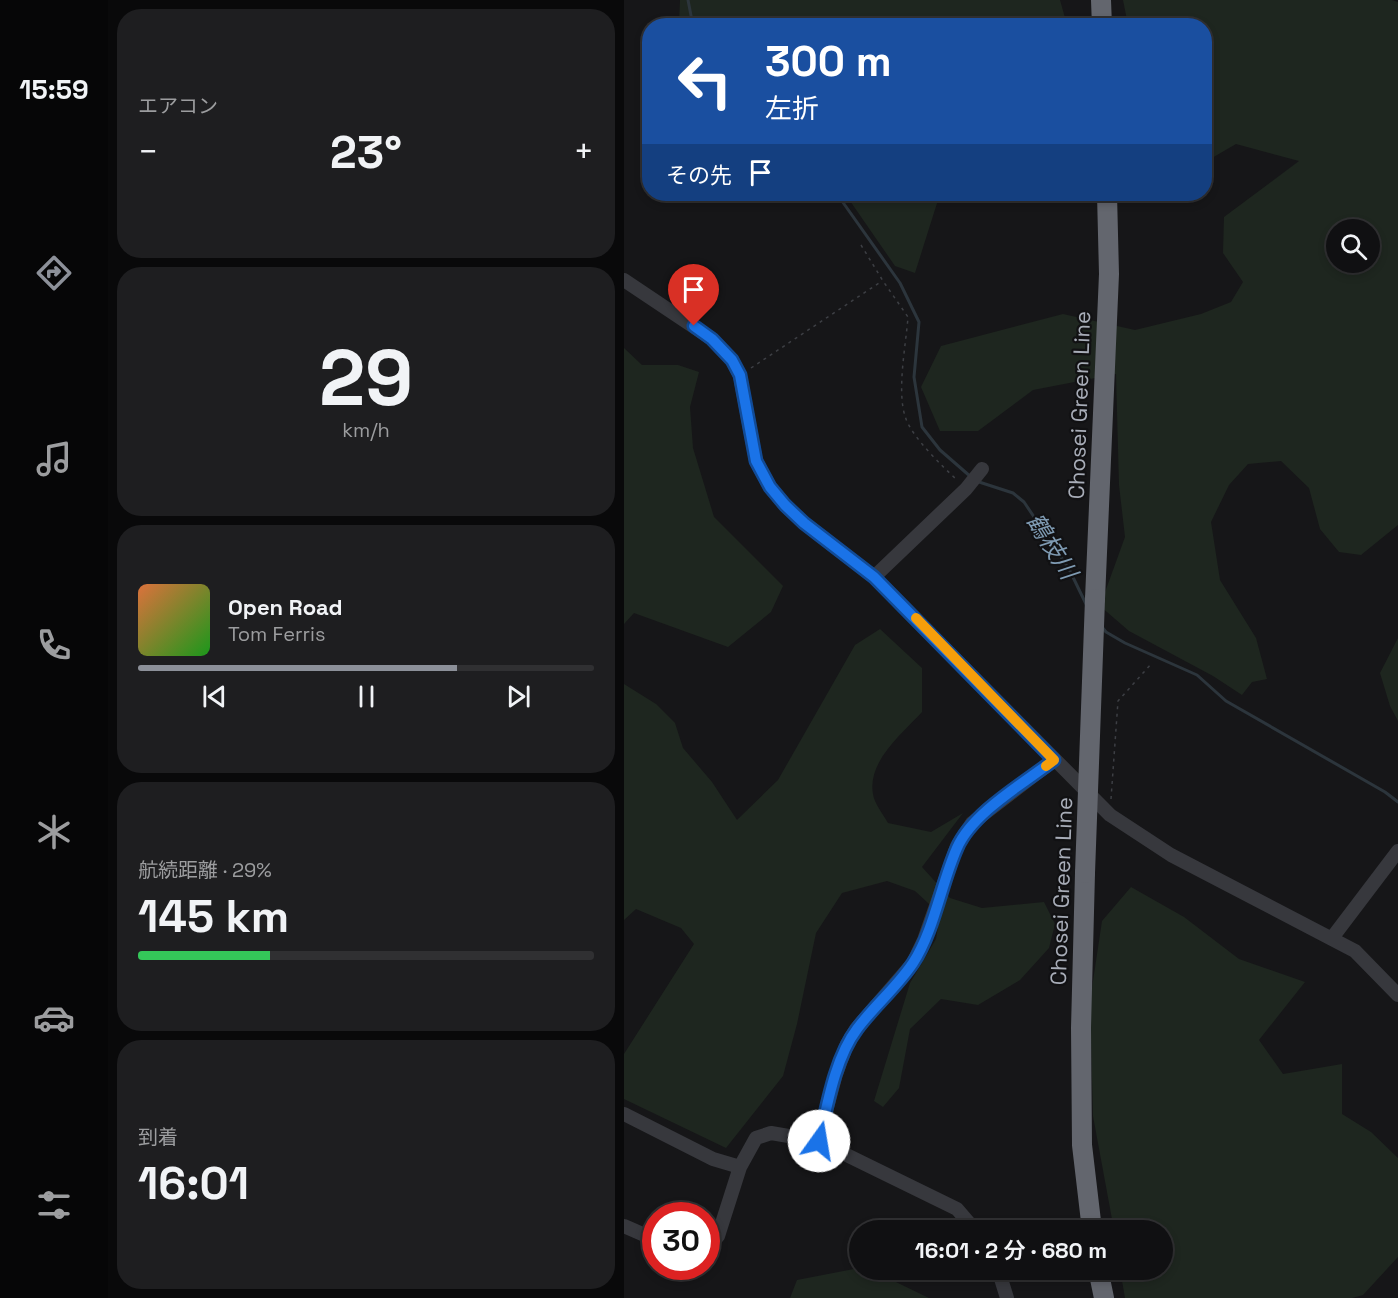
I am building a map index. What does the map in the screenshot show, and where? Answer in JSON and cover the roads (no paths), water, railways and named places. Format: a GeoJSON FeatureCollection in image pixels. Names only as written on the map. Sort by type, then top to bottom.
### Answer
{"type":"FeatureCollection","features":[{"type":"Feature","properties":{"kind":"highway"},"geometry":{"type":"LineString","coordinates":[[1101,0],[1102,18]]}},
{"type":"Feature","properties":{"kind":"highway","name":"Chosei Green Line"},"geometry":{"type":"LineString","coordinates":[[1091,1220],[1082,1145],[1081,1028],[1095,598],[1109,274],[1107,201]]}},
{"type":"Feature","properties":{"kind":"highway"},"geometry":{"type":"LineString","coordinates":[[1100,1280],[1104,1298]]}},
{"type":"Feature","properties":{"kind":"street"},"geometry":{"type":"LineString","coordinates":[[624,280],[712,339],[732,360],[740,375],[756,461],[770,487],[785,505],[804,523],[874,577],[1110,815],[1171,855],[1355,951],[1398,995]]}},
{"type":"Feature","properties":{"kind":"street"},"geometry":{"type":"LineString","coordinates":[[874,577],[966,489],[982,469]]}},
{"type":"Feature","properties":{"kind":"street"},"geometry":{"type":"LineString","coordinates":[[819,1141],[836,1074],[847,1044],[856,1029],[913,963],[924,940],[957,846],[972,823],[1054,760]]}},
{"type":"Feature","properties":{"kind":"street"},"geometry":{"type":"LineString","coordinates":[[1332,938],[1398,851]]}},
{"type":"Feature","properties":{"kind":"street"},"geometry":{"type":"LineString","coordinates":[[624,1114],[713,1159],[740,1167]]}},
{"type":"Feature","properties":{"kind":"street"},"geometry":{"type":"LineString","coordinates":[[720,1230],[740,1167],[756,1138],[771,1133],[819,1141],[957,1209],[966,1220]]}},
{"type":"Feature","properties":{"kind":"street"},"geometry":{"type":"LineString","coordinates":[[624,1226],[642,1234]]}},
{"type":"Feature","properties":{"kind":"street"},"geometry":{"type":"LineString","coordinates":[[1001,1280],[1007,1298]]}},
{"type":"Feature","properties":{"kind":"waterway","name":"鶴枝川"},"geometry":{"type":"LineString","coordinates":[[688,0],[691,18]]}},
{"type":"Feature","properties":{"kind":"waterway","name":"鶴枝川"},"geometry":{"type":"LineString","coordinates":[[842,201],[900,283],[919,322],[914,377],[922,427],[940,450],[971,477]]}},
{"type":"Feature","properties":{"kind":"waterway","name":"鶴枝川"},"geometry":{"type":"LineString","coordinates":[[976,481],[1013,493],[1024,502],[1069,569],[1086,604]]}},
{"type":"Feature","properties":{"kind":"waterway","name":"鶴枝川"},"geometry":{"type":"LineString","coordinates":[[1102,627],[1106,632],[1125,643],[1197,675],[1226,701],[1385,792],[1398,802]]}}]}
